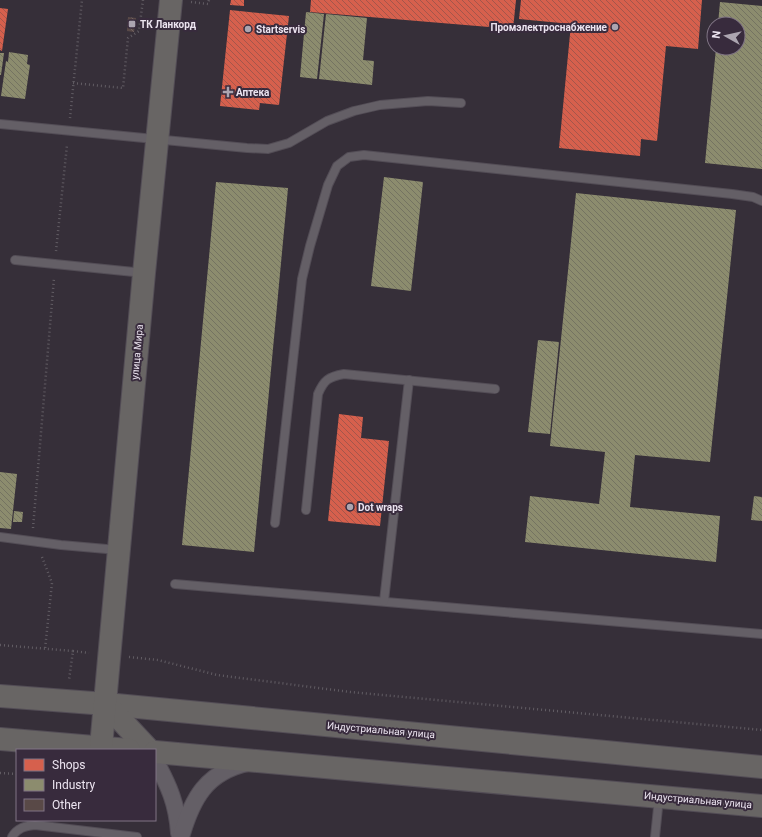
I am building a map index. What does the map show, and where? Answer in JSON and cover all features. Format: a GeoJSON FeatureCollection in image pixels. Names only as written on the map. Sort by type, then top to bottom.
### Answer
{"type":"FeatureCollection","features":[{"type":"Feature","properties":{"kind":"main road","name":"улица Мира"},"geometry":{"type":"LineString","coordinates":[[101,747],[144,273],[158,139],[178,1]]}},
{"type":"Feature","properties":{"kind":"main road","name":"Индустриальная улица"},"geometry":{"type":"LineString","coordinates":[[0,696],[106,704],[762,767]]}},
{"type":"Feature","properties":{"kind":"main road"},"geometry":{"type":"LineString","coordinates":[[106,704],[148,749]]}},
{"type":"Feature","properties":{"kind":"main road"},"geometry":{"type":"LineString","coordinates":[[0,739],[120,749]]}},
{"type":"Feature","properties":{"kind":"main road","name":"Индустриальная улица"},"geometry":{"type":"LineString","coordinates":[[156,752],[762,806]]}},
{"type":"Feature","properties":{"kind":"street"},"geometry":{"type":"LineString","coordinates":[[180,837],[195,799],[205,787],[219,773],[234,766],[256,761]]}},
{"type":"Feature","properties":{"kind":"street"},"geometry":{"type":"LineString","coordinates":[[156,762],[173,797],[178,817],[180,837]]}},
{"type":"Feature","properties":{"kind":"lane"},"geometry":{"type":"LineString","coordinates":[[0,124],[268,149],[289,143],[327,121],[361,109],[380,105],[428,101],[460,103]]}},
{"type":"Feature","properties":{"kind":"lane"},"geometry":{"type":"LineString","coordinates":[[275,523],[302,279],[328,185],[337,166],[349,157],[364,155],[678,188],[753,197],[762,201]]}},
{"type":"Feature","properties":{"kind":"lane"},"geometry":{"type":"LineString","coordinates":[[15,260],[144,273]]}},
{"type":"Feature","properties":{"kind":"lane"},"geometry":{"type":"LineString","coordinates":[[306,510],[318,394],[323,382],[333,376],[344,374],[495,388]]}},
{"type":"Feature","properties":{"kind":"lane"},"geometry":{"type":"LineString","coordinates":[[384,602],[409,380]]}},
{"type":"Feature","properties":{"kind":"lane"},"geometry":{"type":"LineString","coordinates":[[0,537],[120,550]]}},
{"type":"Feature","properties":{"kind":"lane"},"geometry":{"type":"LineString","coordinates":[[175,584],[762,634]]}},
{"type":"Feature","properties":{"kind":"lane"},"geometry":{"type":"LineString","coordinates":[[655,837],[660,797]]}},
{"type":"Feature","properties":{"kind":"lane"},"geometry":{"type":"LineString","coordinates":[[12,837],[14,833],[23,826],[35,825],[136,837]]}},
{"type":"Feature","properties":{"kind":"path"},"geometry":{"type":"LineString","coordinates":[[0,645],[45,649],[52,583],[32,532],[55,264],[82,0]]}},
{"type":"Feature","properties":{"kind":"path"},"geometry":{"type":"LineString","coordinates":[[73,83],[123,88],[128,38],[139,31],[142,0]]}},
{"type":"Feature","properties":{"kind":"path"},"geometry":{"type":"LineString","coordinates":[[178,1],[208,4],[209,0]]}},
{"type":"Feature","properties":{"kind":"path"},"geometry":{"type":"LineString","coordinates":[[73,651],[158,660],[217,675],[350,692],[762,730]]}},
{"type":"Feature","properties":{"kind":"path"},"geometry":{"type":"LineString","coordinates":[[0,773],[16,774]]}},
{"type":"Feature","properties":{"kind":"building: Shops"},"geometry":{"type":"Polygon","coordinates":[[[231,0],[244,0],[244,6],[230,5],[231,0]]]}},
{"type":"Feature","properties":{"kind":"building: Shops"},"geometry":{"type":"Polygon","coordinates":[[[311,0],[516,0],[513,29],[310,12],[311,0]]]}},
{"type":"Feature","properties":{"kind":"building: Shops"},"geometry":{"type":"Polygon","coordinates":[[[521,0],[702,0],[698,49],[666,46],[657,141],[641,139],[640,156],[559,148],[571,24],[519,19],[521,0]]]}},
{"type":"Feature","properties":{"kind":"building: Shops"},"geometry":{"type":"Polygon","coordinates":[[[0,8],[8,9],[2,51],[0,50],[0,8]]]}},
{"type":"Feature","properties":{"kind":"building: Shops"},"geometry":{"type":"Polygon","coordinates":[[[230,10],[289,16],[279,105],[260,103],[259,110],[220,106],[230,10]]]}},
{"type":"Feature","properties":{"kind":"building: Shops"},"geometry":{"type":"Polygon","coordinates":[[[339,414],[363,417],[361,438],[389,441],[380,526],[328,521],[339,414]]]}},
{"type":"Feature","properties":{"kind":"building: Industry"},"geometry":{"type":"Polygon","coordinates":[[[720,2],[762,6],[762,169],[705,163],[715,56],[746,56],[746,16],[719,16],[720,2]]]}},
{"type":"Feature","properties":{"kind":"building: Industry"},"geometry":{"type":"Polygon","coordinates":[[[306,12],[324,14],[317,79],[300,77],[306,12]]]}},
{"type":"Feature","properties":{"kind":"building: Industry"},"geometry":{"type":"Polygon","coordinates":[[[326,14],[367,18],[363,60],[374,61],[372,85],[319,79],[326,14]]]}},
{"type":"Feature","properties":{"kind":"building: Industry"},"geometry":{"type":"Polygon","coordinates":[[[9,52],[28,55],[27,64],[30,65],[25,99],[1,96],[6,61],[8,62],[9,52]]]}},
{"type":"Feature","properties":{"kind":"building: Industry"},"geometry":{"type":"Polygon","coordinates":[[[0,53],[4,53],[1,75],[0,75],[0,53]]]}},
{"type":"Feature","properties":{"kind":"building: Industry"},"geometry":{"type":"Polygon","coordinates":[[[384,177],[423,182],[411,291],[371,286],[384,177]]]}},
{"type":"Feature","properties":{"kind":"building: Industry"},"geometry":{"type":"Polygon","coordinates":[[[216,182],[288,188],[254,552],[182,545],[216,182]]]}},
{"type":"Feature","properties":{"kind":"building: Industry"},"geometry":{"type":"Polygon","coordinates":[[[576,193],[736,210],[710,462],[635,455],[630,507],[720,516],[716,562],[525,542],[530,496],[599,504],[605,452],[550,446],[576,193]]]}},
{"type":"Feature","properties":{"kind":"building: Industry"},"geometry":{"type":"Polygon","coordinates":[[[538,340],[559,342],[550,434],[528,432],[538,340]]]}},
{"type":"Feature","properties":{"kind":"building: Industry"},"geometry":{"type":"Polygon","coordinates":[[[0,472],[17,474],[11,529],[0,528],[0,472]]]}},
{"type":"Feature","properties":{"kind":"building: Industry"},"geometry":{"type":"Polygon","coordinates":[[[754,496],[762,497],[762,521],[751,520],[754,496]]]}},
{"type":"Feature","properties":{"kind":"building: Industry"},"geometry":{"type":"Polygon","coordinates":[[[14,511],[23,512],[22,522],[13,522],[14,511]]]}},
{"type":"Feature","properties":{"kind":"building: Other"},"geometry":{"type":"Polygon","coordinates":[[[128,17],[136,18],[134,32],[127,31],[128,17]]]}},
{"type":"Feature","properties":{"kind":"place","name":"ТК Ланкорд"},"geometry":{"type":"Point","coordinates":[132,24]}},
{"type":"Feature","properties":{"kind":"place","name":"Промэлектроснабжение"},"geometry":{"type":"Point","coordinates":[615,27]}},
{"type":"Feature","properties":{"kind":"place","name":"Startservis"},"geometry":{"type":"Point","coordinates":[248,29]}},
{"type":"Feature","properties":{"kind":"place","name":"Аптека"},"geometry":{"type":"Point","coordinates":[228,92]}},
{"type":"Feature","properties":{"kind":"place","name":"Dot wraps"},"geometry":{"type":"Point","coordinates":[350,507]}}]}
